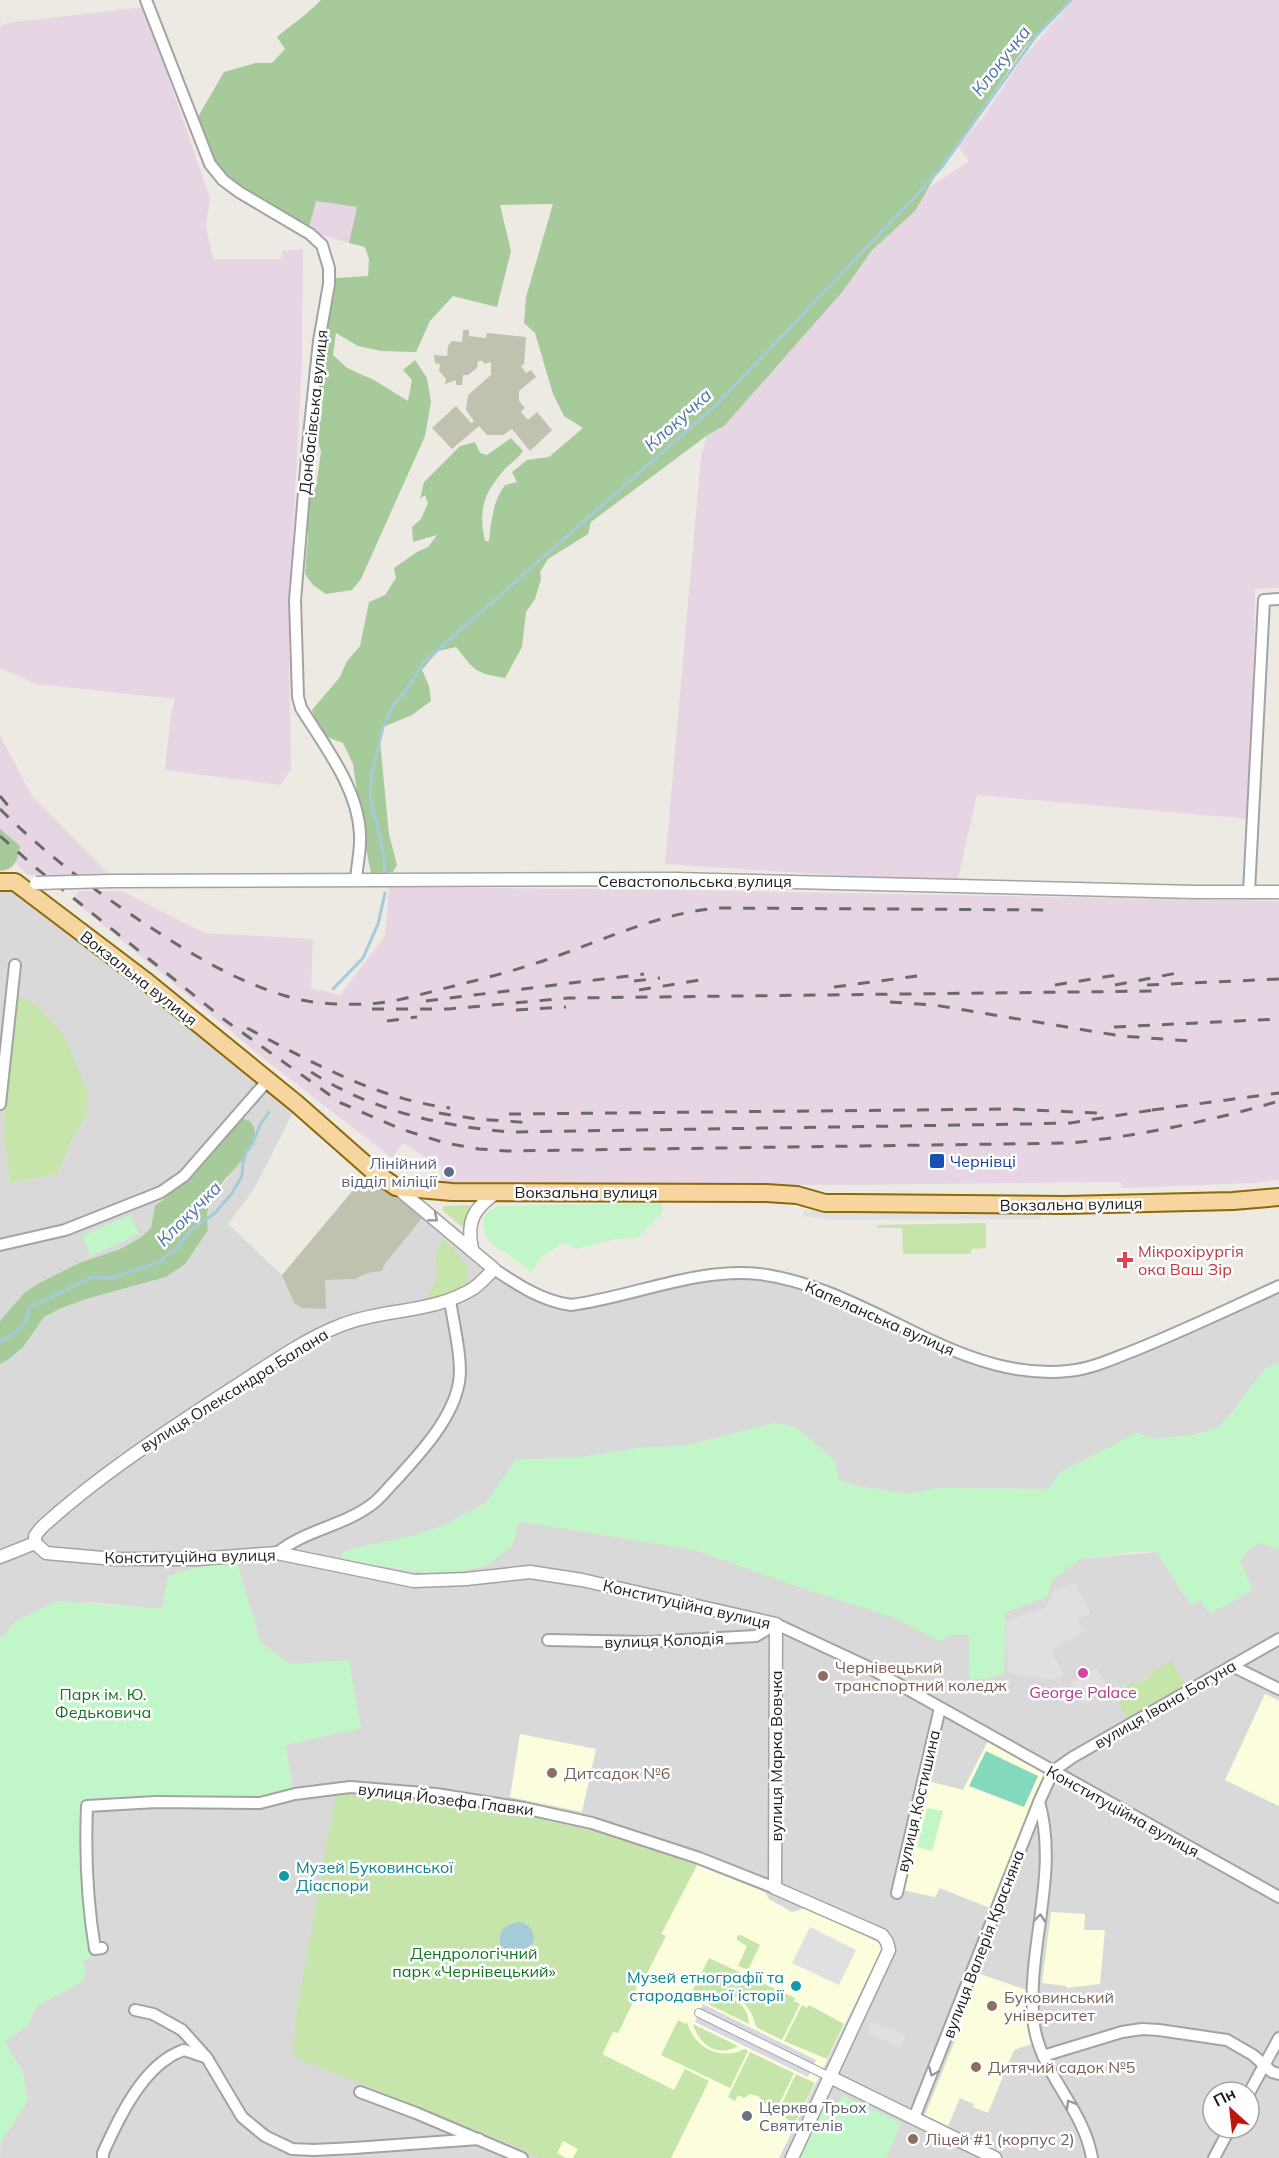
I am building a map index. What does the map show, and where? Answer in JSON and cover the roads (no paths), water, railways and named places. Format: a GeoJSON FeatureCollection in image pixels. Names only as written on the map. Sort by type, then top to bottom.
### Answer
{"type":"FeatureCollection","features":[{"type":"Feature","properties":{"kind":"main road","name":"Вокзальна вулиця"},"geometry":{"type":"LineString","coordinates":[[8,882],[147,981],[268,1080],[373,1171],[396,1187],[464,1192],[766,1192],[797,1195],[825,1203],[1076,1204],[1233,1201],[1279,1197]]}},
{"type":"Feature","properties":{"kind":"street","name":"Донбасівська вулиця"},"geometry":{"type":"LineString","coordinates":[[146,0],[210,164],[223,180],[239,192],[309,234],[322,245],[329,268],[329,284],[319,341],[308,445],[295,600],[298,696],[301,708],[342,777],[355,805],[360,834],[356,880]]}},
{"type":"Feature","properties":{"kind":"street"},"geometry":{"type":"LineString","coordinates":[[1249,892],[1264,600],[1279,599]]}},
{"type":"Feature","properties":{"kind":"street","name":"Севастопольська вулиця"},"geometry":{"type":"LineString","coordinates":[[8,882],[687,879],[1279,892]]}},
{"type":"Feature","properties":{"kind":"street"},"geometry":{"type":"LineString","coordinates":[[0,1104],[15,965]]}},
{"type":"Feature","properties":{"kind":"street"},"geometry":{"type":"LineString","coordinates":[[0,1245],[65,1230],[161,1192],[184,1176],[268,1080]]}},
{"type":"Feature","properties":{"kind":"street","name":"Капеланська вулиця"},"geometry":{"type":"LineString","coordinates":[[396,1187],[494,1269],[556,1303],[571,1305],[726,1274],[746,1273],[768,1276],[819,1290],[970,1357],[1014,1369],[1069,1371],[1104,1362],[1279,1286]]}},
{"type":"Feature","properties":{"kind":"street"},"geometry":{"type":"LineString","coordinates":[[464,1192],[472,1197],[477,1209]]}},
{"type":"Feature","properties":{"kind":"street"},"geometry":{"type":"LineString","coordinates":[[472,1249],[470,1229],[477,1209],[498,1192]]}},
{"type":"Feature","properties":{"kind":"street","name":"вулиця Олександра Балана"},"geometry":{"type":"LineString","coordinates":[[35,1543],[35,1536],[41,1528],[108,1472],[175,1425],[301,1346],[338,1326],[359,1319],[412,1310],[450,1300],[476,1286],[494,1269]]}},
{"type":"Feature","properties":{"kind":"street"},"geometry":{"type":"LineString","coordinates":[[277,1552],[290,1542],[372,1505],[437,1432],[459,1381],[450,1300]]}},
{"type":"Feature","properties":{"kind":"street"},"geometry":{"type":"LineString","coordinates":[[0,1557],[35,1543]]}},
{"type":"Feature","properties":{"kind":"street","name":"Конституційна вулиця"},"geometry":{"type":"LineString","coordinates":[[35,1543],[46,1554],[114,1559],[198,1559],[277,1552],[404,1580],[445,1581],[531,1572],[582,1580],[776,1624],[866,1666],[1279,1897]]}},
{"type":"Feature","properties":{"kind":"street","name":"вулиця Колодія"},"geometry":{"type":"LineString","coordinates":[[548,1640],[647,1642],[756,1636],[776,1624]]}},
{"type":"Feature","properties":{"kind":"street","name":"вулиця Марка Вовчка"},"geometry":{"type":"LineString","coordinates":[[775,1888],[776,1624]]}},
{"type":"Feature","properties":{"kind":"street","name":"вулиця Івана Богуна"},"geometry":{"type":"LineString","coordinates":[[1053,1771],[1073,1757],[1279,1639]]}},
{"type":"Feature","properties":{"kind":"street"},"geometry":{"type":"LineString","coordinates":[[1232,1666],[1279,1689]]}},
{"type":"Feature","properties":{"kind":"street","name":"вулиця Костишина"},"geometry":{"type":"LineString","coordinates":[[897,1893],[940,1708]]}},
{"type":"Feature","properties":{"kind":"street","name":"вулиця Валерія Красняна"},"geometry":{"type":"LineString","coordinates":[[914,2118],[1053,1771]]}},
{"type":"Feature","properties":{"kind":"street","name":"вулиця Йозефа Главки"},"geometry":{"type":"LineString","coordinates":[[102,1948],[95,1949],[91,1922],[85,1850],[87,1806],[156,1802],[260,1803],[295,1794],[350,1787],[436,1794],[524,1808],[592,1822],[699,1858],[775,1888],[882,1935],[889,1950],[830,2077]]}},
{"type":"Feature","properties":{"kind":"street"},"geometry":{"type":"LineString","coordinates":[[1039,1802],[1046,1836],[1033,2001],[1036,2036],[1043,2056],[1088,2138],[1092,2158]]}},
{"type":"Feature","properties":{"kind":"street"},"geometry":{"type":"LineString","coordinates":[[135,2010],[153,2014],[182,2030],[207,2058],[242,2117],[265,2136],[292,2149],[354,2148],[478,2139]]}},
{"type":"Feature","properties":{"kind":"street"},"geometry":{"type":"LineString","coordinates":[[699,2013],[995,2158]]}},
{"type":"Feature","properties":{"kind":"street"},"geometry":{"type":"LineString","coordinates":[[1043,2056],[1122,2032],[1142,2029],[1227,2040],[1253,2055],[1272,2072],[1279,2074]]}},
{"type":"Feature","properties":{"kind":"street"},"geometry":{"type":"LineString","coordinates":[[1256,2080],[1279,2038]]}},
{"type":"Feature","properties":{"kind":"street"},"geometry":{"type":"LineString","coordinates":[[103,2158],[103,2153],[122,2111],[147,2078],[167,2058],[184,2050],[207,2058]]}},
{"type":"Feature","properties":{"kind":"street"},"geometry":{"type":"LineString","coordinates":[[792,2158],[830,2077]]}},
{"type":"Feature","properties":{"kind":"street"},"geometry":{"type":"LineString","coordinates":[[360,2092],[522,2158]]}},
{"type":"Feature","properties":{"kind":"street"},"geometry":{"type":"LineString","coordinates":[[1214,2158],[1224,2140]]}},
{"type":"Feature","properties":{"kind":"water"},"geometry":{"type":"Polygon","coordinates":[[[519,1922],[531,1929],[533,1943],[523,1951],[506,1951],[500,1944],[502,1931],[507,1926],[519,1922]]]}},
{"type":"Feature","properties":{"kind":"waterway","name":"Клокучка"},"geometry":{"type":"LineString","coordinates":[[385,875],[384,855],[370,796],[372,774],[383,727],[392,707],[406,691],[423,663],[716,405],[941,168],[1036,36],[1071,0]]}},
{"type":"Feature","properties":{"kind":"waterway"},"geometry":{"type":"LineString","coordinates":[[333,989],[363,958],[378,924],[385,893]]}},
{"type":"Feature","properties":{"kind":"waterway","name":"Клокучка"},"geometry":{"type":"LineString","coordinates":[[0,1342],[20,1329],[26,1320],[29,1308],[92,1277],[111,1278],[160,1262],[177,1249],[191,1230],[215,1213],[232,1193],[242,1176],[246,1152],[269,1112]]}},
{"type":"Feature","properties":{"kind":"railway"},"geometry":{"type":"LineString","coordinates":[[0,796],[14,813]]}},
{"type":"Feature","properties":{"kind":"railway"},"geometry":{"type":"LineString","coordinates":[[0,809],[36,842],[93,888],[184,949],[234,976],[268,990],[296,999],[326,1003],[376,1003],[420,995],[519,969],[647,923],[695,911],[720,908],[1052,910]]}},
{"type":"Feature","properties":{"kind":"railway"},"geometry":{"type":"LineString","coordinates":[[0,836],[36,868],[226,1021],[341,1103],[401,1129],[445,1143],[507,1151],[1072,1143],[1177,1126],[1279,1101]]}},
{"type":"Feature","properties":{"kind":"railway"},"geometry":{"type":"LineString","coordinates":[[1115,985],[1177,973]]}},
{"type":"Feature","properties":{"kind":"railway"},"geometry":{"type":"LineString","coordinates":[[426,1001],[644,974]]}},
{"type":"Feature","properties":{"kind":"railway"},"geometry":{"type":"LineString","coordinates":[[1055,985],[1123,974]]}},
{"type":"Feature","properties":{"kind":"railway"},"geometry":{"type":"LineString","coordinates":[[834,987],[917,976]]}},
{"type":"Feature","properties":{"kind":"railway"},"geometry":{"type":"LineString","coordinates":[[634,981],[660,978]]}},
{"type":"Feature","properties":{"kind":"railway"},"geometry":{"type":"LineString","coordinates":[[639,990],[706,979]]}},
{"type":"Feature","properties":{"kind":"railway"},"geometry":{"type":"LineString","coordinates":[[1147,985],[1279,979]]}},
{"type":"Feature","properties":{"kind":"railway"},"geometry":{"type":"LineString","coordinates":[[372,1009],[449,1009],[568,998],[1158,991]]}},
{"type":"Feature","properties":{"kind":"railway"},"geometry":{"type":"LineString","coordinates":[[890,1002],[934,1005],[1121,1036],[1189,1041]]}},
{"type":"Feature","properties":{"kind":"railway"},"geometry":{"type":"LineString","coordinates":[[516,1010],[566,1007]]}},
{"type":"Feature","properties":{"kind":"railway"},"geometry":{"type":"LineString","coordinates":[[387,1021],[417,1017]]}},
{"type":"Feature","properties":{"kind":"railway"},"geometry":{"type":"LineString","coordinates":[[1114,1027],[1279,1019]]}},
{"type":"Feature","properties":{"kind":"railway"},"geometry":{"type":"LineString","coordinates":[[247,1028],[320,1066],[371,1088],[450,1108]]}},
{"type":"Feature","properties":{"kind":"railway"},"geometry":{"type":"LineString","coordinates":[[311,1072],[357,1097],[406,1114],[458,1125],[510,1132],[1070,1123],[1159,1109]]}},
{"type":"Feature","properties":{"kind":"railway"},"geometry":{"type":"LineString","coordinates":[[1152,1110],[1279,1093]]}},
{"type":"Feature","properties":{"kind":"railway"},"geometry":{"type":"LineString","coordinates":[[509,1114],[1010,1109],[1097,1113]]}},
{"type":"Feature","properties":{"kind":"railway"},"geometry":{"type":"LineString","coordinates":[[439,1113],[476,1119],[534,1123]]}},
{"type":"Feature","properties":{"kind":"place","name":"Чернівці"},"geometry":{"type":"Point","coordinates":[937,1161]}},
{"type":"Feature","properties":{"kind":"place","name":"Лінійний відділ міліції"},"geometry":{"type":"Point","coordinates":[449,1172]}},
{"type":"Feature","properties":{"kind":"place","name":"Мікрохірургія ока Ваш Зір"},"geometry":{"type":"Point","coordinates":[1125,1260]}},
{"type":"Feature","properties":{"kind":"place","name":"George Palace"},"geometry":{"type":"Point","coordinates":[1083,1673]}},
{"type":"Feature","properties":{"kind":"place","name":"Чернівецький транспортний коледж"},"geometry":{"type":"Point","coordinates":[823,1676]}},
{"type":"Feature","properties":{"kind":"place","name":"Дитсадок №6"},"geometry":{"type":"Point","coordinates":[552,1773]}},
{"type":"Feature","properties":{"kind":"place","name":"Музей Буковинської Діаспори"},"geometry":{"type":"Point","coordinates":[284,1876]}},
{"type":"Feature","properties":{"kind":"place","name":"Музей етнографії та стародавньої історії"},"geometry":{"type":"Point","coordinates":[796,1986]}},
{"type":"Feature","properties":{"kind":"place","name":"Буковинський університет"},"geometry":{"type":"Point","coordinates":[992,2006]}},
{"type":"Feature","properties":{"kind":"place","name":"Дитячий садок №5"},"geometry":{"type":"Point","coordinates":[976,2067]}},
{"type":"Feature","properties":{"kind":"place","name":"Церква Трьох Святителів"},"geometry":{"type":"Point","coordinates":[747,2116]}},
{"type":"Feature","properties":{"kind":"place","name":"Ліцей #1 (корпус 2)"},"geometry":{"type":"Point","coordinates":[913,2139]}},
{"type":"Feature","properties":{"kind":"park label","name":"Парк ім. Ю. Федьковича"},"geometry":{"type":"Point","coordinates":[103,1703]}},
{"type":"Feature","properties":{"kind":"park label","name":"Дендрологічний парк «Чернівецький»"},"geometry":{"type":"Point","coordinates":[474,1962]}}]}
